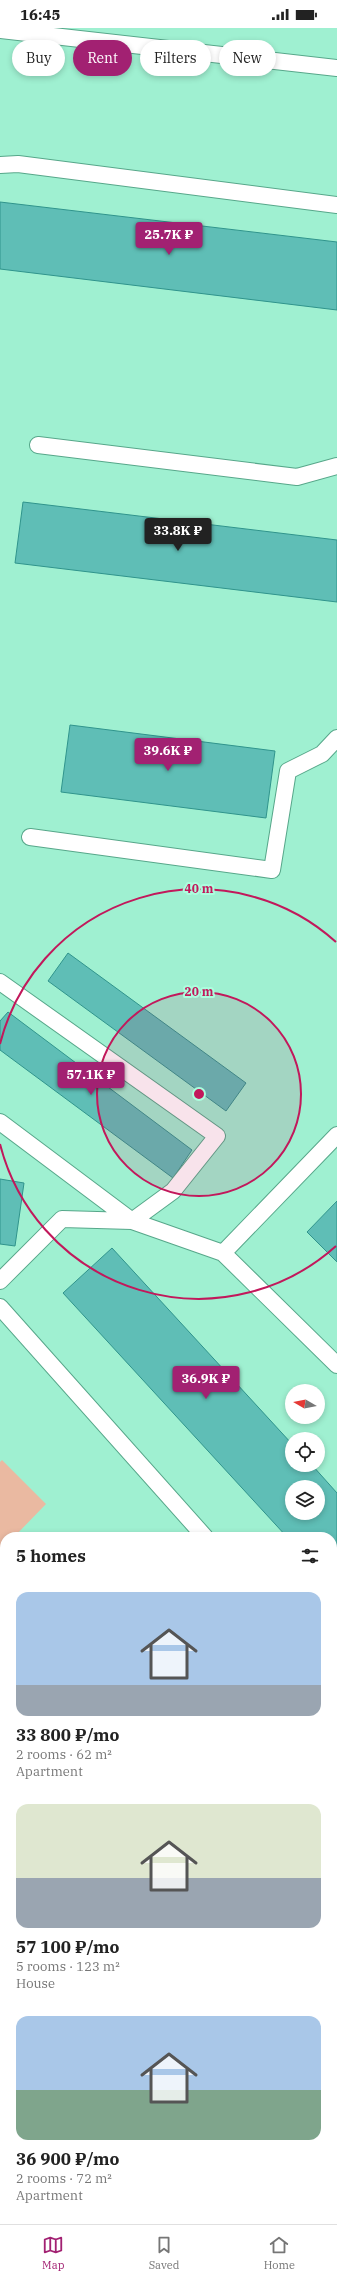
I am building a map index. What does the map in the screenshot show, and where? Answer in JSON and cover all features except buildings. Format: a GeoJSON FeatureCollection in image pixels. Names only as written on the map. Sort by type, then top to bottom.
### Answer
{"type":"FeatureCollection","features":[{"type":"Feature","properties":{"kind":"lane"},"geometry":{"type":"LineString","coordinates":[[0,30],[337,68]]}},
{"type":"Feature","properties":{"kind":"lane"},"geometry":{"type":"LineString","coordinates":[[0,165],[18,164],[337,205]]}},
{"type":"Feature","properties":{"kind":"lane"},"geometry":{"type":"LineString","coordinates":[[38,445],[297,478],[337,466]]}},
{"type":"Feature","properties":{"kind":"lane"},"geometry":{"type":"LineString","coordinates":[[30,837],[272,870],[288,771],[322,754],[337,738]]}},
{"type":"Feature","properties":{"kind":"lane"},"geometry":{"type":"LineString","coordinates":[[0,982],[217,1136],[173,1191],[132,1222]]}},
{"type":"Feature","properties":{"kind":"lane"},"geometry":{"type":"LineString","coordinates":[[0,1122],[132,1222]]}},
{"type":"Feature","properties":{"kind":"lane"},"geometry":{"type":"LineString","coordinates":[[223,1253],[337,1135]]}},
{"type":"Feature","properties":{"kind":"lane"},"geometry":{"type":"LineString","coordinates":[[0,1281],[62,1219],[132,1222],[223,1253],[337,1365]]}},
{"type":"Feature","properties":{"kind":"lane"},"geometry":{"type":"LineString","coordinates":[[0,1307],[201,1532]]}},
{"type":"Feature","properties":{"kind":"shaded area"},"geometry":{"type":"Polygon","coordinates":[[[2,1460],[46,1504],[19,1532],[0,1532],[0,1462],[2,1460]]]}}]}
